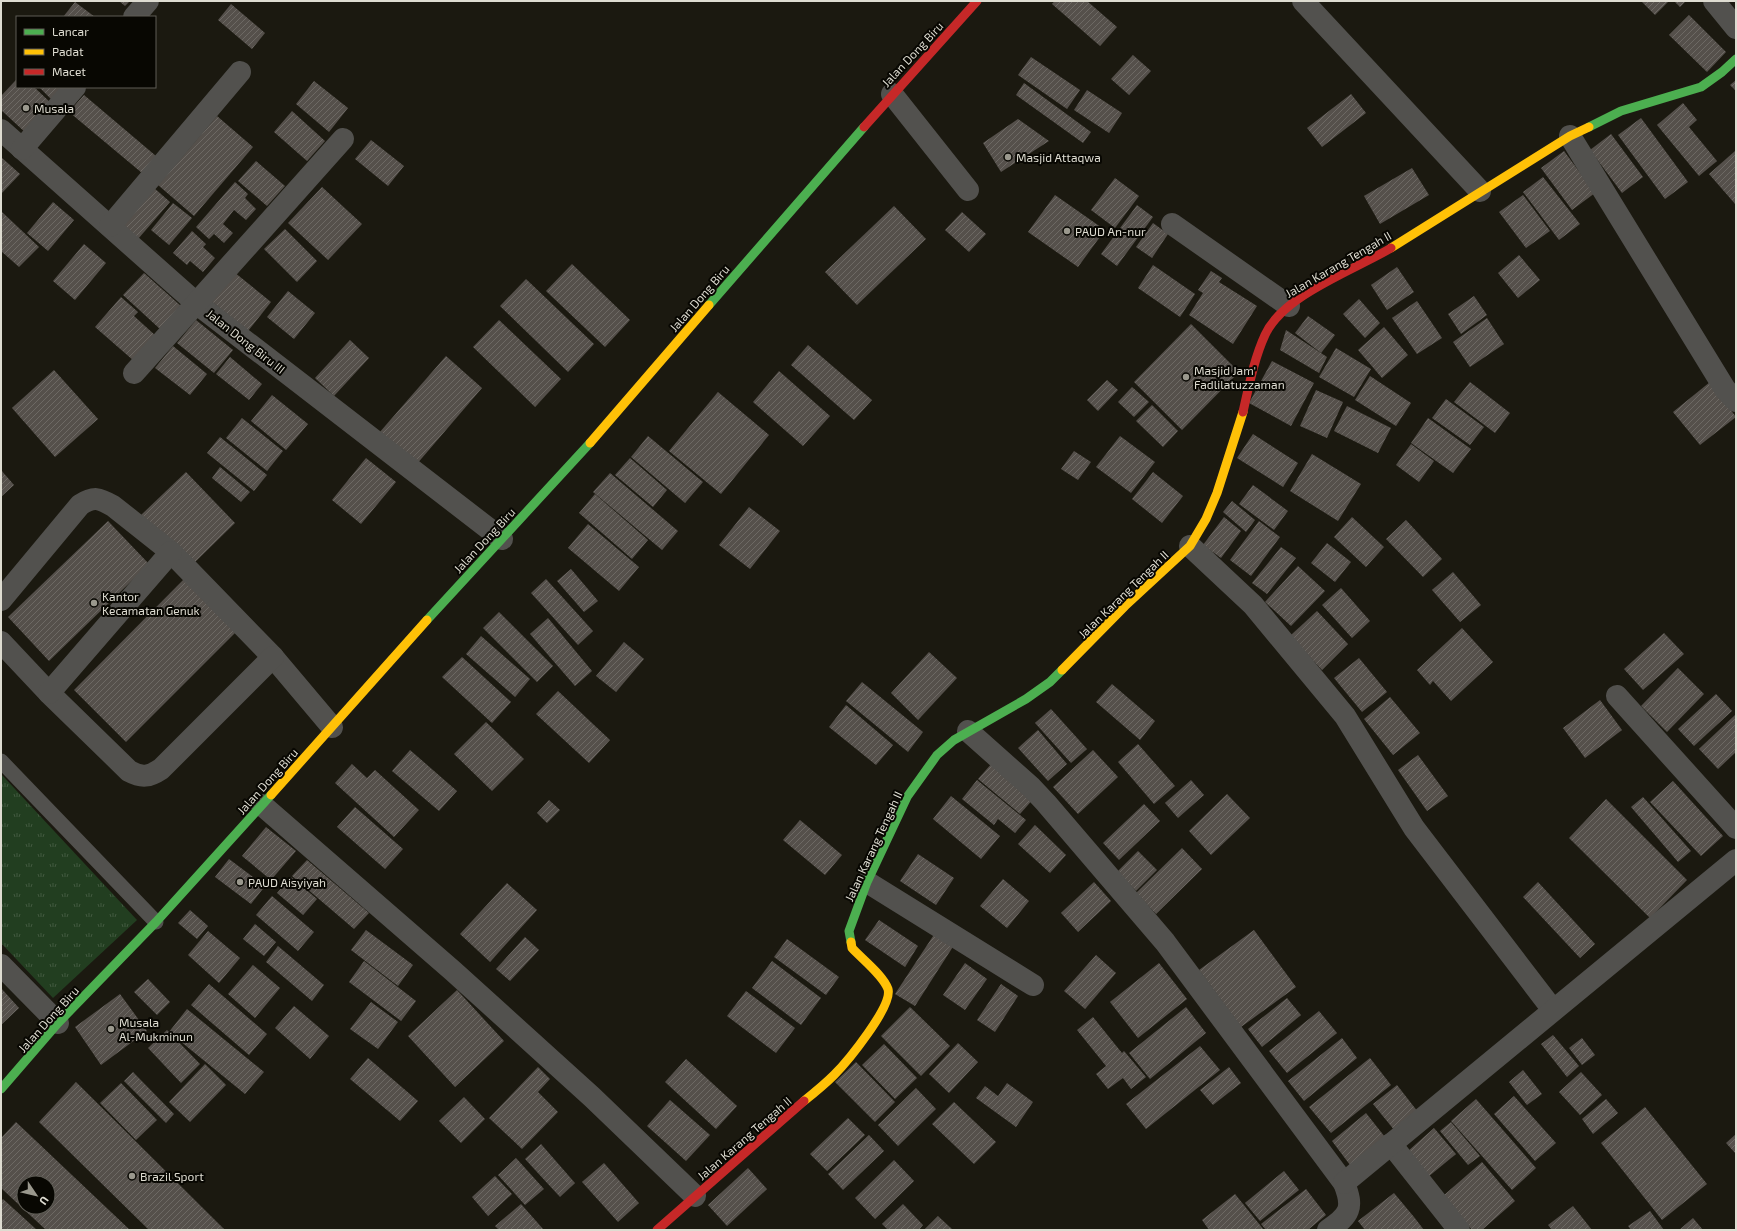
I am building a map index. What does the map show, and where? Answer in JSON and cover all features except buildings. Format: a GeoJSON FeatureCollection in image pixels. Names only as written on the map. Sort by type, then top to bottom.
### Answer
{"type":"FeatureCollection","features":[{"type":"Feature","properties":{"kind":"street"},"geometry":{"type":"LineString","coordinates":[[135,16],[148,1]]}},
{"type":"Feature","properties":{"kind":"street","name":"Jalan Dong Biru"},"geometry":{"type":"LineString","coordinates":[[1,1089],[58,1023],[156,922],[408,641],[597,436],[892,94],[978,1]]}},
{"type":"Feature","properties":{"kind":"street"},"geometry":{"type":"LineString","coordinates":[[1303,1],[1480,191]]}},
{"type":"Feature","properties":{"kind":"street"},"geometry":{"type":"LineString","coordinates":[[1714,1],[1736,28]]}},
{"type":"Feature","properties":{"kind":"street","name":"Jalan Karang Tengah II"},"geometry":{"type":"LineString","coordinates":[[657,1230],[834,1075],[855,1050],[880,1014],[888,998],[888,990],[883,980],[852,948],[849,940],[849,931],[867,882],[908,797],[937,755],[954,740],[1026,699],[1050,682],[1125,606],[1190,546],[1206,520],[1217,493],[1242,415],[1258,352],[1265,334],[1276,317],[1307,293],[1374,258],[1570,136],[1622,111],[1701,87],[1717,76],[1736,59]]}},
{"type":"Feature","properties":{"kind":"street"},"geometry":{"type":"LineString","coordinates":[[110,226],[240,72]]}},
{"type":"Feature","properties":{"kind":"street"},"geometry":{"type":"LineString","coordinates":[[22,149],[74,88]]}},
{"type":"Feature","properties":{"kind":"street"},"geometry":{"type":"LineString","coordinates":[[892,94],[968,190]]}},
{"type":"Feature","properties":{"kind":"street","name":"Jalan Dong Biru III"},"geometry":{"type":"LineString","coordinates":[[1,130],[196,303],[502,539]]}},
{"type":"Feature","properties":{"kind":"street"},"geometry":{"type":"LineString","coordinates":[[1570,136],[1725,389],[1736,401]]}},
{"type":"Feature","properties":{"kind":"street"},"geometry":{"type":"LineString","coordinates":[[134,373],[343,138]]}},
{"type":"Feature","properties":{"kind":"street"},"geometry":{"type":"LineString","coordinates":[[1172,224],[1289,306]]}},
{"type":"Feature","properties":{"kind":"street"},"geometry":{"type":"LineString","coordinates":[[1,600],[80,505],[89,499],[97,499],[113,506],[171,552],[273,657],[332,727]]}},
{"type":"Feature","properties":{"kind":"street"},"geometry":{"type":"LineString","coordinates":[[1190,546],[1253,605],[1346,716],[1414,828],[1553,1010]]}},
{"type":"Feature","properties":{"kind":"street"},"geometry":{"type":"LineString","coordinates":[[49,693],[171,552]]}},
{"type":"Feature","properties":{"kind":"street"},"geometry":{"type":"LineString","coordinates":[[1,642],[49,693],[129,771],[139,776],[146,777],[161,769],[273,657]]}},
{"type":"Feature","properties":{"kind":"street"},"geometry":{"type":"LineString","coordinates":[[1617,696],[1736,828]]}},
{"type":"Feature","properties":{"kind":"street"},"geometry":{"type":"LineString","coordinates":[[968,731],[1031,787],[1046,803],[1165,942],[1344,1183],[1350,1204],[1340,1222],[1328,1230]]}},
{"type":"Feature","properties":{"kind":"street"},"geometry":{"type":"LineString","coordinates":[[262,805],[459,976],[592,1097],[696,1196]]}},
{"type":"Feature","properties":{"kind":"street"},"geometry":{"type":"LineString","coordinates":[[1344,1183],[1736,860]]}},
{"type":"Feature","properties":{"kind":"street"},"geometry":{"type":"LineString","coordinates":[[867,882],[1033,985]]}},
{"type":"Feature","properties":{"kind":"street"},"geometry":{"type":"LineString","coordinates":[[1,965],[58,1023]]}},
{"type":"Feature","properties":{"kind":"street"},"geometry":{"type":"LineString","coordinates":[[1391,1144],[1459,1230]]}},
{"type":"Feature","properties":{"kind":"lane"},"geometry":{"type":"LineString","coordinates":[[1,761],[156,922]]}},
{"type":"Feature","properties":{"kind":"green space"},"geometry":{"type":"Polygon","coordinates":[[[1,774],[137,920],[53,998],[1,943],[1,774]]]}},
{"type":"Feature","properties":{"kind":"traffic: fast"},"geometry":{"type":"LineString","coordinates":[[1589,127],[1621,111],[1701,87],[1722,72],[1736,59]]}},
{"type":"Feature","properties":{"kind":"traffic: fast"},"geometry":{"type":"LineString","coordinates":[[709,305],[864,127]]}},
{"type":"Feature","properties":{"kind":"traffic: fast"},"geometry":{"type":"LineString","coordinates":[[427,620],[590,443]]}},
{"type":"Feature","properties":{"kind":"traffic: fast"},"geometry":{"type":"LineString","coordinates":[[851,942],[849,931],[867,882],[907,797],[937,755],[954,740],[1026,699],[1050,682],[1062,670]]}},
{"type":"Feature","properties":{"kind":"traffic: fast"},"geometry":{"type":"LineString","coordinates":[[1,1089],[58,1023],[156,922],[271,795]]}},
{"type":"Feature","properties":{"kind":"traffic: slow"},"geometry":{"type":"LineString","coordinates":[[1391,248],[1570,136],[1589,127]]}},
{"type":"Feature","properties":{"kind":"traffic: slow"},"geometry":{"type":"LineString","coordinates":[[590,443],[709,305]]}},
{"type":"Feature","properties":{"kind":"traffic: slow"},"geometry":{"type":"LineString","coordinates":[[1062,670],[1125,606],[1190,546],[1206,519],[1217,493],[1243,412]]}},
{"type":"Feature","properties":{"kind":"traffic: slow"},"geometry":{"type":"LineString","coordinates":[[271,795],[427,620]]}},
{"type":"Feature","properties":{"kind":"traffic: slow"},"geometry":{"type":"LineString","coordinates":[[804,1101],[831,1078],[849,1058],[877,1020],[888,997],[888,989],[882,978],[852,948],[851,942]]}},
{"type":"Feature","properties":{"kind":"traffic: jam"},"geometry":{"type":"LineString","coordinates":[[864,127],[977,1]]}},
{"type":"Feature","properties":{"kind":"traffic: jam"},"geometry":{"type":"LineString","coordinates":[[1243,412],[1258,354],[1265,335],[1274,321],[1287,308],[1303,296],[1391,248]]}},
{"type":"Feature","properties":{"kind":"traffic: jam"},"geometry":{"type":"LineString","coordinates":[[657,1230],[804,1101]]}},
{"type":"Feature","properties":{"kind":"place","name":"Musala"},"geometry":{"type":"Point","coordinates":[26,108]}},
{"type":"Feature","properties":{"kind":"place","name":"Masjid Attaqwa"},"geometry":{"type":"Point","coordinates":[1008,157]}},
{"type":"Feature","properties":{"kind":"place","name":"PAUD An-nur"},"geometry":{"type":"Point","coordinates":[1067,231]}},
{"type":"Feature","properties":{"kind":"place","name":"Masjid Jam' Fadlilatuzzaman"},"geometry":{"type":"Point","coordinates":[1186,377]}},
{"type":"Feature","properties":{"kind":"place","name":"Kantor Kecamatan Genuk"},"geometry":{"type":"Point","coordinates":[94,603]}},
{"type":"Feature","properties":{"kind":"place","name":"PAUD Aisyiyah"},"geometry":{"type":"Point","coordinates":[240,882]}},
{"type":"Feature","properties":{"kind":"place","name":"Musala Al-Mukminun"},"geometry":{"type":"Point","coordinates":[111,1029]}},
{"type":"Feature","properties":{"kind":"place","name":"Brazil Sport"},"geometry":{"type":"Point","coordinates":[132,1176]}}]}
